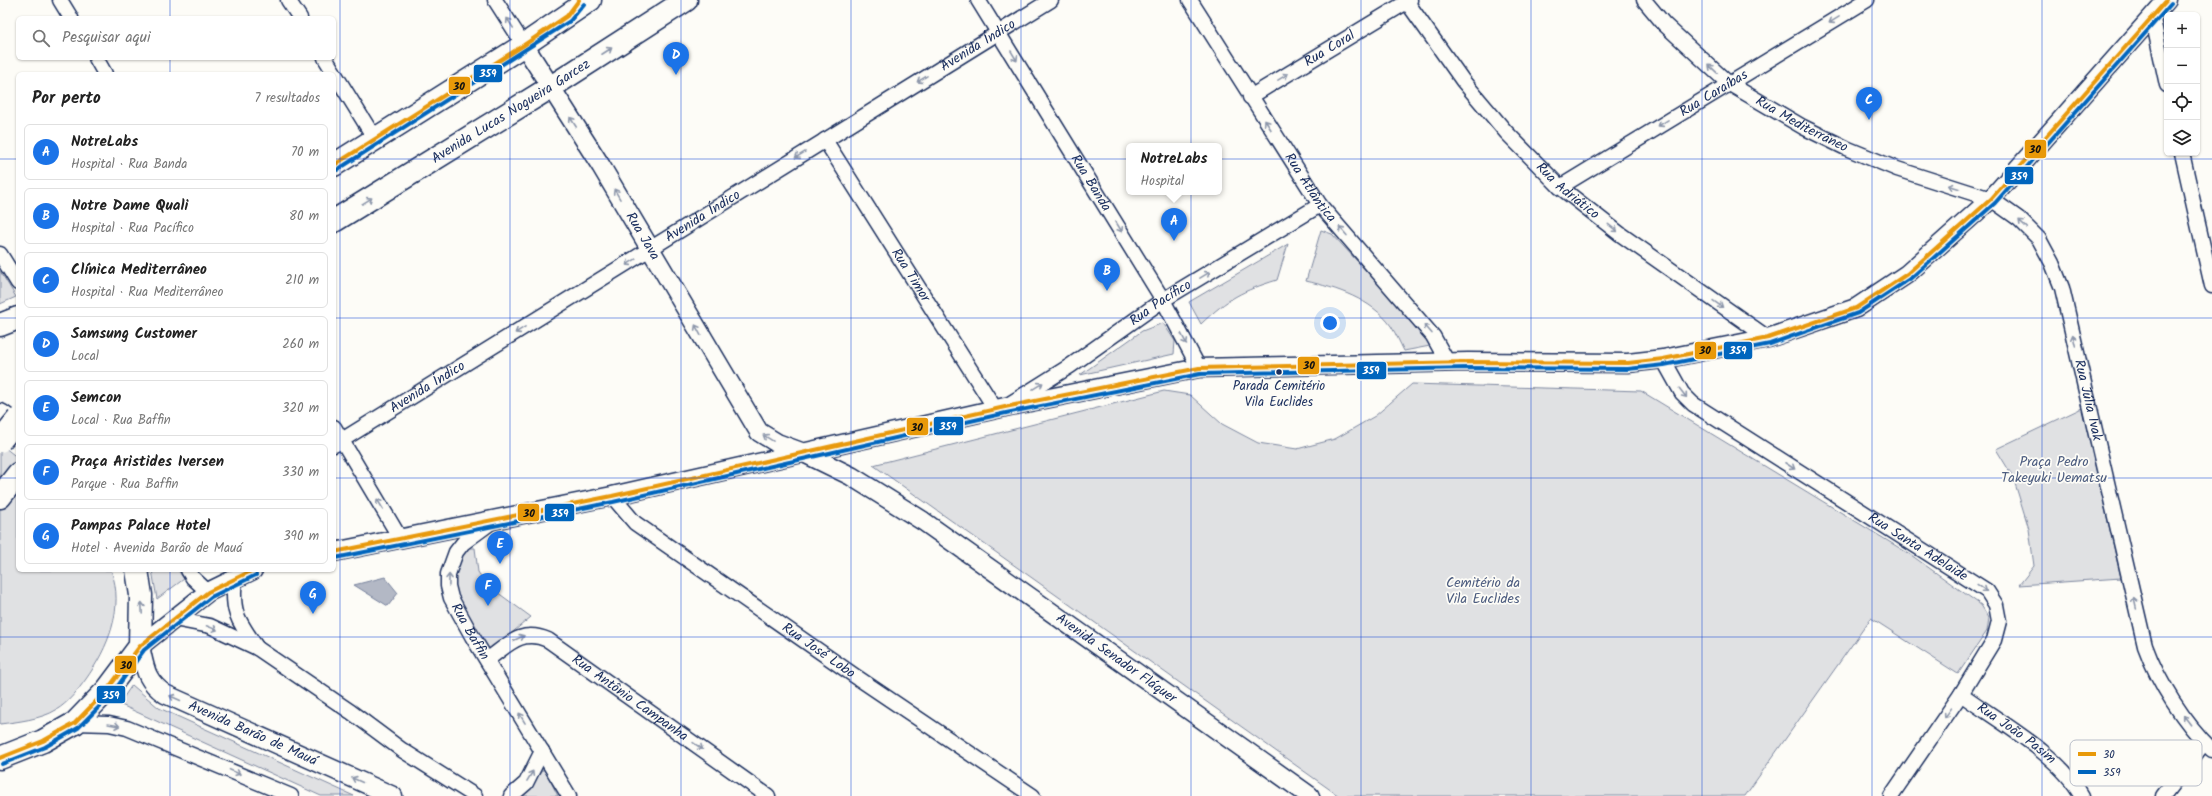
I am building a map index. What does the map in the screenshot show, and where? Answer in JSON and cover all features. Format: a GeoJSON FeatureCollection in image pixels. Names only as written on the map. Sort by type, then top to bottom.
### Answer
{"type":"FeatureCollection","features":[{"type":"Feature","properties":{"kind":"main road"},"geometry":{"type":"LineString","coordinates":[[336,163],[524,46],[590,0]]}},
{"type":"Feature","properties":{"kind":"main road","name":"Avenida Lucas Nogueira Garcez"},"geometry":{"type":"LineString","coordinates":[[336,220],[551,87],[686,0]]}},
{"type":"Feature","properties":{"kind":"main road"},"geometry":{"type":"LineString","coordinates":[[0,325],[16,319]]}},
{"type":"Feature","properties":{"kind":"main road"},"geometry":{"type":"LineString","coordinates":[[0,415],[16,427]]}},
{"type":"Feature","properties":{"kind":"main road"},"geometry":{"type":"LineString","coordinates":[[0,441],[16,421]]}},
{"type":"Feature","properties":{"kind":"main road"},"geometry":{"type":"LineString","coordinates":[[0,497],[16,477]]}},
{"type":"Feature","properties":{"kind":"main road"},"geometry":{"type":"LineString","coordinates":[[0,758],[43,742],[75,723],[107,690],[140,646],[141,595],[137,572]]}},
{"type":"Feature","properties":{"kind":"street"},"geometry":{"type":"LineString","coordinates":[[60,0],[70,16]]}},
{"type":"Feature","properties":{"kind":"street"},"geometry":{"type":"LineString","coordinates":[[288,0],[299,16]]}},
{"type":"Feature","properties":{"kind":"street","name":"Rua Java"},"geometry":{"type":"LineString","coordinates":[[495,0],[601,166],[759,432],[777,443],[804,453],[852,476],[923,521]]}},
{"type":"Feature","properties":{"kind":"street","name":"Rua Banda"},"geometry":{"type":"LineString","coordinates":[[978,0],[999,31],[1163,300],[1199,368]]}},
{"type":"Feature","properties":{"kind":"street","name":"Avenida Índico"},"geometry":{"type":"LineString","coordinates":[[338,442],[650,250],[999,31],[1051,0]]}},
{"type":"Feature","properties":{"kind":"street","name":"Rua Atlântica"},"geometry":{"type":"LineString","coordinates":[[1190,0],[1250,97],[1320,205],[1433,336],[1448,363]]}},
{"type":"Feature","properties":{"kind":"street","name":"Rua Mediterrâneo"},"geometry":{"type":"LineString","coordinates":[[1644,0],[1664,24],[1728,83],[1803,127],[1846,148],[1897,169],[1991,199]]}},
{"type":"Feature","properties":{"kind":"street","name":"Rua Caraíbas"},"geometry":{"type":"LineString","coordinates":[[1560,187],[1728,83],[1867,0]]}},
{"type":"Feature","properties":{"kind":"street"},"geometry":{"type":"LineString","coordinates":[[336,552],[612,496],[1001,408],[1199,368],[1448,363],[1601,364],[1663,359],[1768,338],[1856,308],[1907,274],[1991,199],[2152,15],[2167,0]]}},
{"type":"Feature","properties":{"kind":"street","name":"Rua Coral"},"geometry":{"type":"LineString","coordinates":[[1250,97],[1409,1]]}},
{"type":"Feature","properties":{"kind":"street","name":"Rua Adriático"},"geometry":{"type":"LineString","coordinates":[[1409,1],[1463,81],[1506,132],[1560,187],[1620,234],[1768,338]]}},
{"type":"Feature","properties":{"kind":"street"},"geometry":{"type":"LineString","coordinates":[[2152,15],[2167,84]]}},
{"type":"Feature","properties":{"kind":"street"},"geometry":{"type":"LineString","coordinates":[[97,60],[104,72]]}},
{"type":"Feature","properties":{"kind":"street"},"geometry":{"type":"LineString","coordinates":[[326,60],[334,72]]}},
{"type":"Feature","properties":{"kind":"street"},"geometry":{"type":"LineString","coordinates":[[336,76],[375,139]]}},
{"type":"Feature","properties":{"kind":"street","name":"Rua Timor"},"geometry":{"type":"LineString","coordinates":[[825,140],[1001,408]]}},
{"type":"Feature","properties":{"kind":"street"},"geometry":{"type":"LineString","coordinates":[[2183,156],[2212,286]]}},
{"type":"Feature","properties":{"kind":"street","name":"Rua Júlia Ivak"},"geometry":{"type":"LineString","coordinates":[[1991,199],[2019,220],[2039,239],[2055,269],[2062,288],[2145,646],[2152,666],[2168,694],[2208,746]]}},
{"type":"Feature","properties":{"kind":"street","name":"Rua Pacífico"},"geometry":{"type":"LineString","coordinates":[[1001,408],[1070,366],[1163,300],[1320,205]]}},
{"type":"Feature","properties":{"kind":"street"},"geometry":{"type":"LineString","coordinates":[[0,254],[16,279]]}},
{"type":"Feature","properties":{"kind":"street","name":"Rua Santa Adelaide"},"geometry":{"type":"LineString","coordinates":[[1663,359],[1682,393],[1694,404],[1987,591],[1996,605],[1999,621],[1994,640],[1961,694],[1891,796]]}},
{"type":"Feature","properties":{"kind":"street"},"geometry":{"type":"LineString","coordinates":[[338,442],[400,538]]}},
{"type":"Feature","properties":{"kind":"street","name":"Rua José Lobo"},"geometry":{"type":"LineString","coordinates":[[612,496],[636,523],[855,676],[1033,796]]}},
{"type":"Feature","properties":{"kind":"street","name":"Rua Baffin"},"geometry":{"type":"LineString","coordinates":[[497,519],[463,543],[451,563],[448,574],[448,586],[457,610],[569,796]]}},
{"type":"Feature","properties":{"kind":"street","name":"Avenida Senador Fláquer"},"geometry":{"type":"LineString","coordinates":[[923,521],[1310,796]]}},
{"type":"Feature","properties":{"kind":"street"},"geometry":{"type":"LineString","coordinates":[[189,572],[193,578],[208,592]]}},
{"type":"Feature","properties":{"kind":"street"},"geometry":{"type":"LineString","coordinates":[[140,646],[208,592],[235,577],[248,572]]}},
{"type":"Feature","properties":{"kind":"street"},"geometry":{"type":"LineString","coordinates":[[235,577],[233,605],[236,616],[257,648]]}},
{"type":"Feature","properties":{"kind":"street"},"geometry":{"type":"LineString","coordinates":[[174,618],[210,626],[257,648],[351,712],[402,750],[475,796]]}},
{"type":"Feature","properties":{"kind":"street","name":"Rua Antônio Campanha"},"geometry":{"type":"LineString","coordinates":[[487,660],[522,636],[531,634],[548,640],[768,796]]}},
{"type":"Feature","properties":{"kind":"street","name":"Avenida Barão de Mauá"},"geometry":{"type":"LineString","coordinates":[[140,646],[146,673],[150,682],[165,694],[393,796]]}},
{"type":"Feature","properties":{"kind":"street","name":"Rua João Pasim"},"geometry":{"type":"LineString","coordinates":[[1961,694],[2050,758],[2070,777]]}},
{"type":"Feature","properties":{"kind":"street"},"geometry":{"type":"LineString","coordinates":[[75,723],[110,724],[127,728],[291,796]]}},
{"type":"Feature","properties":{"kind":"street"},"geometry":{"type":"LineString","coordinates":[[511,796],[526,783],[542,752]]}},
{"type":"Feature","properties":{"kind":"street","name":"Rua João Pasim"},"geometry":{"type":"LineString","coordinates":[[2076,786],[2082,796]]}},
{"type":"Feature","properties":{"kind":"street"},"geometry":{"type":"LineString","coordinates":[[2163,796],[2172,786]]}},
{"type":"Feature","properties":{"kind":"green space"},"geometry":{"type":"Polygon","coordinates":[[[1321,230],[1332,234],[1420,329],[1430,346],[1404,351],[1391,326],[1374,309],[1353,296],[1341,291],[1306,281],[1321,230]]]}},
{"type":"Feature","properties":{"kind":"green space"},"geometry":{"type":"Polygon","coordinates":[[[1288,244],[1277,280],[1236,296],[1219,308],[1201,324],[1189,302],[1288,244]]]}},
{"type":"Feature","properties":{"kind":"green space"},"geometry":{"type":"Polygon","coordinates":[[[0,271],[16,297],[0,304],[0,271]]]}},
{"type":"Feature","properties":{"kind":"green space"},"geometry":{"type":"Polygon","coordinates":[[[1163,323],[1175,341],[1174,354],[1080,375],[1142,331],[1163,323]]]}},
{"type":"Feature","properties":{"kind":"green space","name":"Cemitério da Vila Euclides"},"geometry":{"type":"Polygon","coordinates":[[[1412,384],[1641,391],[1911,555],[1981,605],[1989,618],[1987,631],[1958,674],[1871,618],[1745,796],[1339,796],[873,465],[1164,391],[1190,395],[1222,424],[1258,443],[1297,449],[1335,439],[1375,416],[1412,384]]]}},
{"type":"Feature","properties":{"kind":"green space","name":"Praça Pedro Takeyuki Uematsu"},"geometry":{"type":"Polygon","coordinates":[[[2082,408],[2121,578],[2019,585],[2034,566],[2029,529],[2013,477],[1996,449],[2082,408]]]}},
{"type":"Feature","properties":{"kind":"green space"},"geometry":{"type":"Polygon","coordinates":[[[0,444],[16,456],[16,572],[112,572],[115,584],[116,599],[112,627],[101,654],[83,683],[65,704],[44,716],[29,720],[0,724],[0,444]]]}},
{"type":"Feature","properties":{"kind":"green space"},"geometry":{"type":"Polygon","coordinates":[[[466,548],[475,548],[478,572],[486,584],[531,617],[486,654],[461,609],[454,585],[454,573],[458,559],[466,548]]]}},
{"type":"Feature","properties":{"kind":"green space"},"geometry":{"type":"Polygon","coordinates":[[[152,572],[179,572],[184,579],[157,599],[152,572]]]}},
{"type":"Feature","properties":{"kind":"green space"},"geometry":{"type":"Polygon","coordinates":[[[132,685],[159,708],[354,796],[321,796],[119,704],[132,685]]]}},
{"type":"Feature","properties":{"kind":"green space"},"geometry":{"type":"Polygon","coordinates":[[[544,768],[558,796],[523,796],[544,768]]]}},
{"type":"Feature","properties":{"kind":"shaded area"},"geometry":{"type":"Polygon","coordinates":[[[385,577],[398,593],[388,606],[354,585],[385,577]]]}},
{"type":"Feature","properties":{"kind":"transit line","name":"30"},"geometry":{"type":"LineString","coordinates":[[336,164],[524,45],[567,16],[579,0]]}},
{"type":"Feature","properties":{"kind":"transit line","name":"30"},"geometry":{"type":"LineString","coordinates":[[336,552],[612,496],[1005,407],[1199,368],[1468,362],[1628,363],[1663,359],[1768,338],[1856,308],[1907,274],[1991,199],[2167,0]]}},
{"type":"Feature","properties":{"kind":"transit line","name":"359"},"geometry":{"type":"LineString","coordinates":[[337,170],[570,21],[584,4]]}},
{"type":"Feature","properties":{"kind":"transit line","name":"359"},"geometry":{"type":"LineString","coordinates":[[336,558],[613,502],[1006,413],[1200,374],[1468,368],[1628,369],[1664,365],[1770,344],[1858,313],[1911,278],[1995,203],[2171,4]]}},
{"type":"Feature","properties":{"kind":"transit line","name":"30"},"geometry":{"type":"LineString","coordinates":[[0,758],[43,741],[75,723],[107,690],[140,646],[208,592],[249,572]]}},
{"type":"Feature","properties":{"kind":"transit line","name":"359"},"geometry":{"type":"LineString","coordinates":[[2,764],[45,747],[78,728],[112,694],[144,650],[211,597],[256,575]]}},
{"type":"Feature","properties":{"kind":"place","name":"Samsung Customer"},"geometry":{"type":"Point","coordinates":[676,75]}},
{"type":"Feature","properties":{"kind":"place","name":"Clínica Mediterrâneo"},"geometry":{"type":"Point","coordinates":[1869,120]}},
{"type":"Feature","properties":{"kind":"place","name":"NotreLabs"},"geometry":{"type":"Point","coordinates":[1174,241]}},
{"type":"Feature","properties":{"kind":"place","name":"Notre Dame Quali"},"geometry":{"type":"Point","coordinates":[1107,291]}},
{"type":"Feature","properties":{"kind":"place","name":"Parada Cemitério Vila Euclides"},"geometry":{"type":"Point","coordinates":[1279,372]}},
{"type":"Feature","properties":{"kind":"place","name":"Semcon"},"geometry":{"type":"Point","coordinates":[500,564]}},
{"type":"Feature","properties":{"kind":"place","name":"Praça Aristides Iversen"},"geometry":{"type":"Point","coordinates":[488,606]}},
{"type":"Feature","properties":{"kind":"place","name":"Pampas Palace Hotel"},"geometry":{"type":"Point","coordinates":[313,614]}}]}
